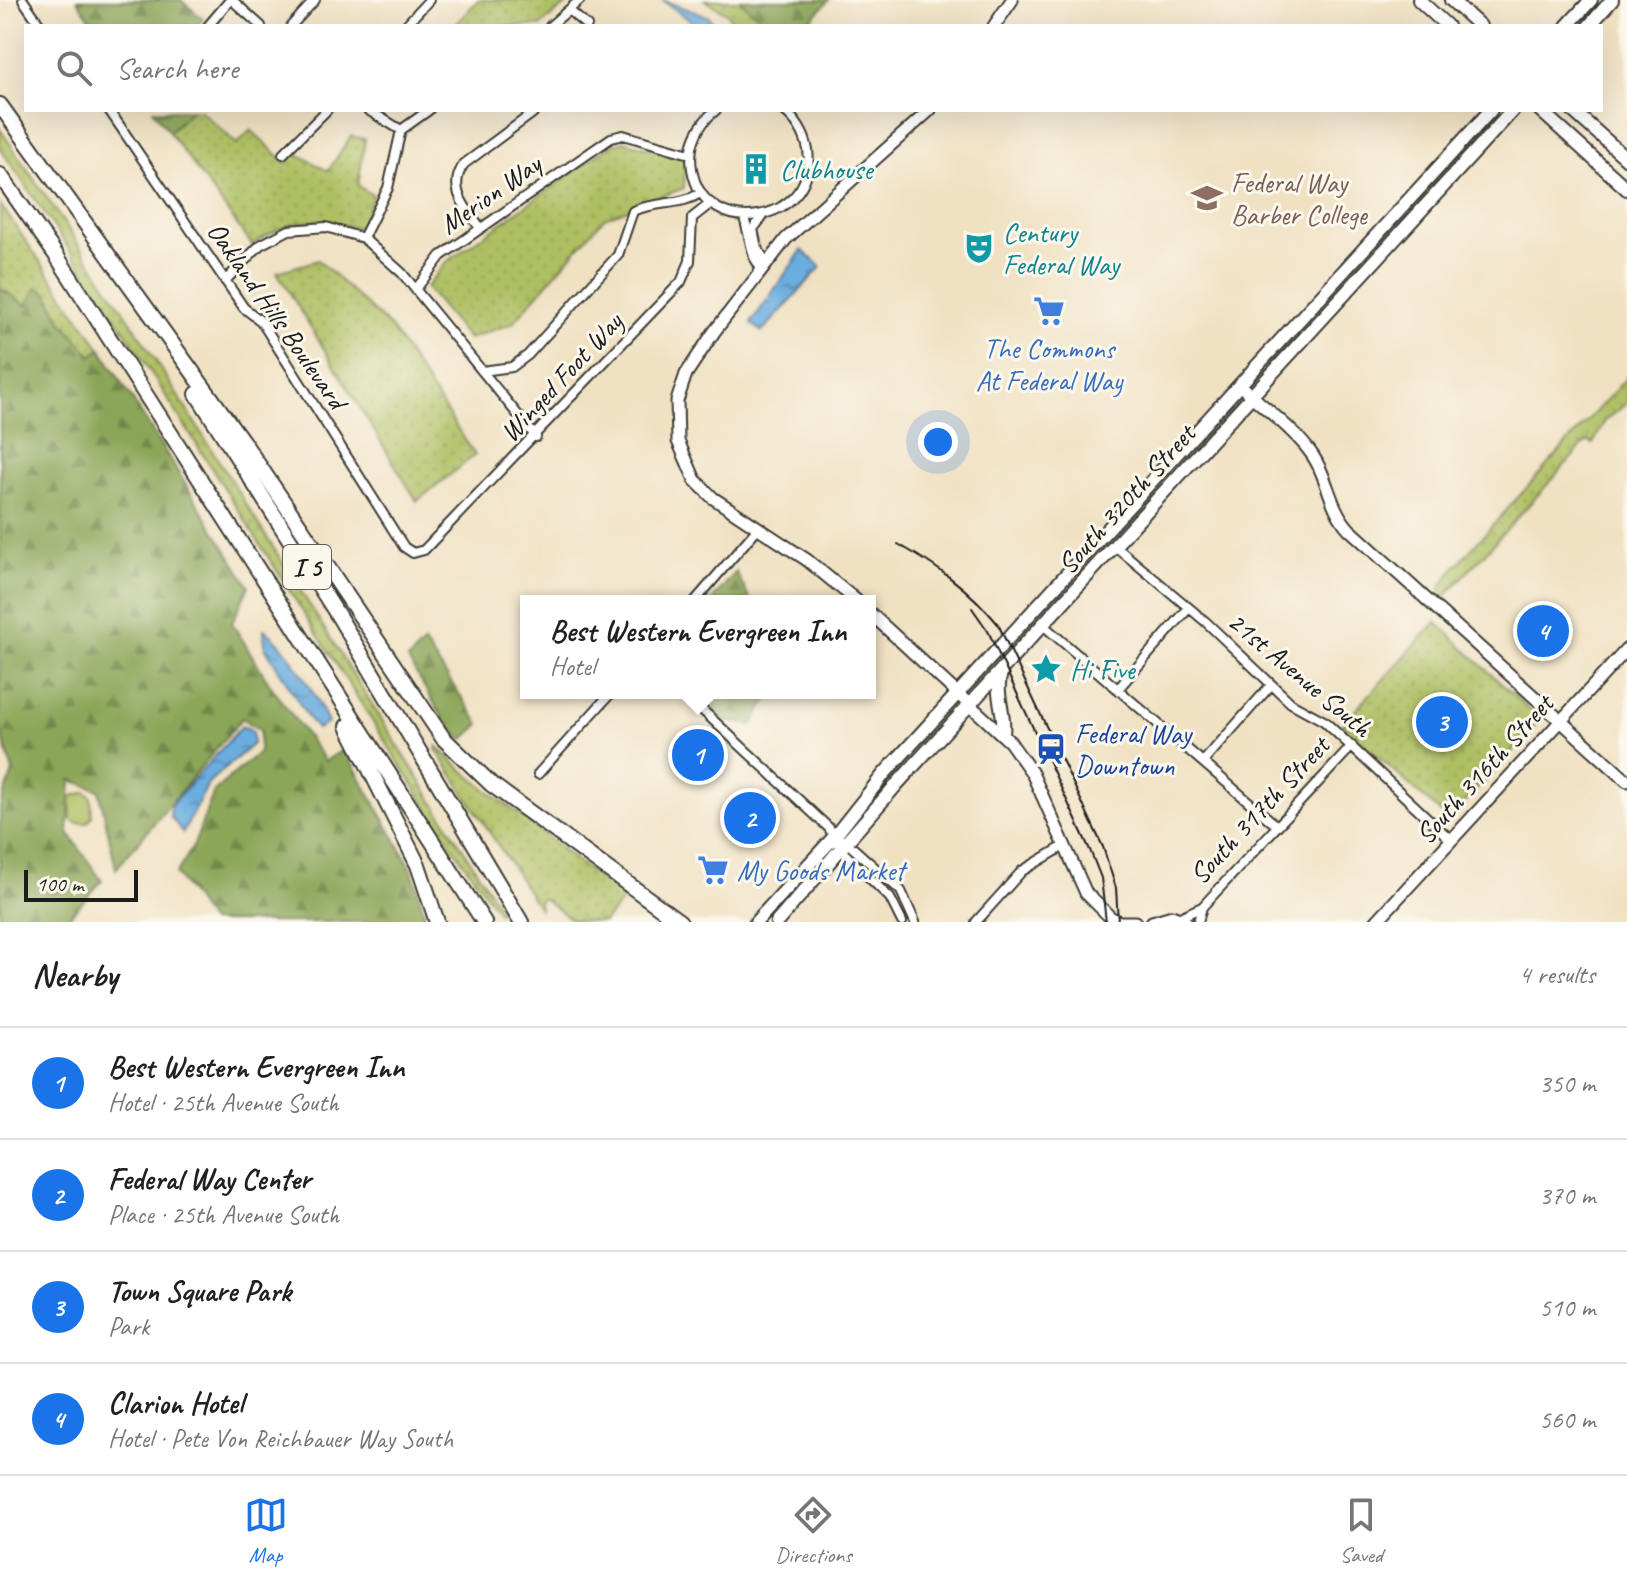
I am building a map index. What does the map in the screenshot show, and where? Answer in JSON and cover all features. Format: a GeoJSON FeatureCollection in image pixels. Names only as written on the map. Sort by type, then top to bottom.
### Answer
{"type":"FeatureCollection","features":[{"type":"Feature","properties":{"kind":"highway","name":"I 5"},"geometry":{"type":"LineString","coordinates":[[0,105],[130,289],[339,617],[478,849],[529,922]]}},
{"type":"Feature","properties":{"kind":"highway","name":"I 5"},"geometry":{"type":"LineString","coordinates":[[0,175],[56,255],[485,922]]}},
{"type":"Feature","properties":{"kind":"highway"},"geometry":{"type":"LineString","coordinates":[[130,289],[243,442],[443,738],[491,784],[680,922]]}},
{"type":"Feature","properties":{"kind":"highway"},"geometry":{"type":"LineString","coordinates":[[305,645],[397,820],[418,865],[437,922]]}},
{"type":"Feature","properties":{"kind":"highway"},"geometry":{"type":"LineString","coordinates":[[478,849],[521,922]]}},
{"type":"Feature","properties":{"kind":"main road"},"geometry":{"type":"LineString","coordinates":[[1419,0],[1445,24]]}},
{"type":"Feature","properties":{"kind":"main road"},"geometry":{"type":"LineString","coordinates":[[1451,0],[1478,24]]}},
{"type":"Feature","properties":{"kind":"main road"},"geometry":{"type":"LineString","coordinates":[[1569,24],[1591,0]]}},
{"type":"Feature","properties":{"kind":"main road"},"geometry":{"type":"LineString","coordinates":[[1591,24],[1612,0]]}},
{"type":"Feature","properties":{"kind":"main road","name":"South 320th Street"},"geometry":{"type":"LineString","coordinates":[[756,922],[835,836],[884,774],[1489,112]]}},
{"type":"Feature","properties":{"kind":"main road","name":"South 320th Street"},"geometry":{"type":"LineString","coordinates":[[777,922],[970,705],[1511,112]]}},
{"type":"Feature","properties":{"kind":"main road"},"geometry":{"type":"LineString","coordinates":[[1542,112],[1627,189]]}},
{"type":"Feature","properties":{"kind":"main road"},"geometry":{"type":"LineString","coordinates":[[1574,112],[1627,159]]}},
{"type":"Feature","properties":{"kind":"main road"},"geometry":{"type":"LineString","coordinates":[[1339,301],[1348,279],[1372,253],[1368,245]]}},
{"type":"Feature","properties":{"kind":"main road"},"geometry":{"type":"LineString","coordinates":[[1115,546],[1113,536],[1144,501],[1152,482]]}},
{"type":"Feature","properties":{"kind":"main road"},"geometry":{"type":"LineString","coordinates":[[1056,611],[1066,589],[1099,553],[1097,543]]}},
{"type":"Feature","properties":{"kind":"main road"},"geometry":{"type":"LineString","coordinates":[[1002,670],[997,691],[1005,718],[1003,734]]}},
{"type":"Feature","properties":{"kind":"street"},"geometry":{"type":"LineString","coordinates":[[23,0],[40,24]]}},
{"type":"Feature","properties":{"kind":"street"},"geometry":{"type":"LineString","coordinates":[[210,24],[231,0],[259,24]]}},
{"type":"Feature","properties":{"kind":"street"},"geometry":{"type":"LineString","coordinates":[[293,24],[315,0]]}},
{"type":"Feature","properties":{"kind":"street"},"geometry":{"type":"LineString","coordinates":[[407,24],[429,0]]}},
{"type":"Feature","properties":{"kind":"street"},"geometry":{"type":"LineString","coordinates":[[553,24],[580,0]]}},
{"type":"Feature","properties":{"kind":"street"},"geometry":{"type":"LineString","coordinates":[[995,24],[1012,0]]}},
{"type":"Feature","properties":{"kind":"street"},"geometry":{"type":"LineString","coordinates":[[570,11],[585,24]]}},
{"type":"Feature","properties":{"kind":"street","name":"Oakland Hills Boulevard"},"geometry":{"type":"LineString","coordinates":[[110,112],[244,308],[261,321],[404,547]]}},
{"type":"Feature","properties":{"kind":"street"},"geometry":{"type":"LineString","coordinates":[[283,154],[325,112]]}},
{"type":"Feature","properties":{"kind":"street"},"geometry":{"type":"LineString","coordinates":[[371,112],[401,130]]}},
{"type":"Feature","properties":{"kind":"street"},"geometry":{"type":"LineString","coordinates":[[363,238],[388,188],[401,130],[426,112]]}},
{"type":"Feature","properties":{"kind":"street"},"geometry":{"type":"LineString","coordinates":[[480,228],[457,192],[457,174],[464,164],[534,112]]}},
{"type":"Feature","properties":{"kind":"street"},"geometry":{"type":"LineString","coordinates":[[702,112],[707,117]]}},
{"type":"Feature","properties":{"kind":"street"},"geometry":{"type":"LineString","coordinates":[[713,112],[697,132],[690,154],[692,173],[701,192],[727,213],[744,217],[763,216]]}},
{"type":"Feature","properties":{"kind":"street"},"geometry":{"type":"LineString","coordinates":[[764,265],[753,229],[763,216],[791,201],[799,191],[808,166],[803,134],[785,112]]}},
{"type":"Feature","properties":{"kind":"street"},"geometry":{"type":"LineString","coordinates":[[850,595],[821,570],[704,490],[687,468],[681,452],[676,432],[677,401],[686,374],[764,265],[810,215],[928,112]]}},
{"type":"Feature","properties":{"kind":"street","name":"Merion Way"},"geometry":{"type":"LineString","coordinates":[[416,289],[441,256],[618,135],[690,154]]}},
{"type":"Feature","properties":{"kind":"street","name":"Winged Foot Way"},"geometry":{"type":"LineString","coordinates":[[404,547],[413,553],[424,550],[536,437],[681,282],[690,261],[692,173]]}},
{"type":"Feature","properties":{"kind":"street"},"geometry":{"type":"LineString","coordinates":[[482,371],[512,367],[528,355],[618,255],[633,211],[644,206],[692,199],[701,192]]}},
{"type":"Feature","properties":{"kind":"street"},"geometry":{"type":"LineString","coordinates":[[692,218],[711,203]]}},
{"type":"Feature","properties":{"kind":"street"},"geometry":{"type":"LineString","coordinates":[[744,217],[754,257],[764,265]]}},
{"type":"Feature","properties":{"kind":"street"},"geometry":{"type":"LineString","coordinates":[[225,281],[260,245],[289,230],[326,227],[363,238],[416,289],[536,437]]}},
{"type":"Feature","properties":{"kind":"street"},"geometry":{"type":"LineString","coordinates":[[1240,385],[1310,452],[1322,473],[1331,504],[1349,529],[1627,781]]}},
{"type":"Feature","properties":{"kind":"street"},"geometry":{"type":"LineString","coordinates":[[700,595],[758,528]]}},
{"type":"Feature","properties":{"kind":"street","name":"21st Avenue South"},"geometry":{"type":"LineString","coordinates":[[1115,546],[1291,703],[1324,721],[1451,840]]}},
{"type":"Feature","properties":{"kind":"street"},"geometry":{"type":"LineString","coordinates":[[1118,689],[1187,610]]}},
{"type":"Feature","properties":{"kind":"street"},"geometry":{"type":"LineString","coordinates":[[876,619],[1003,734],[1028,766],[1086,893],[1119,922],[1135,922]]}},
{"type":"Feature","properties":{"kind":"street"},"geometry":{"type":"LineString","coordinates":[[1043,625],[1277,826]]}},
{"type":"Feature","properties":{"kind":"street","name":"South 316th Street"},"geometry":{"type":"LineString","coordinates":[[1376,922],[1627,649]]}},
{"type":"Feature","properties":{"kind":"street"},"geometry":{"type":"LineString","coordinates":[[1203,762],[1271,685]]}},
{"type":"Feature","properties":{"kind":"street"},"geometry":{"type":"LineString","coordinates":[[538,774],[606,699]]}},
{"type":"Feature","properties":{"kind":"street"},"geometry":{"type":"LineString","coordinates":[[690,699],[846,847],[890,898],[902,922]]}},
{"type":"Feature","properties":{"kind":"street","name":"South 317th Street"},"geometry":{"type":"LineString","coordinates":[[1182,920],[1202,907],[1352,746]]}},
{"type":"Feature","properties":{"kind":"street"},"geometry":{"type":"LineString","coordinates":[[976,922],[1022,871],[1064,846]]}},
{"type":"Feature","properties":{"kind":"street"},"geometry":{"type":"LineString","coordinates":[[846,847],[901,891],[915,922]]}},
{"type":"Feature","properties":{"kind":"street","name":"South 317th Street"},"geometry":{"type":"LineString","coordinates":[[1198,922],[1202,907]]}},
{"type":"Feature","properties":{"kind":"street"},"geometry":{"type":"LineString","coordinates":[[1152,922],[1161,917],[1182,920]]}},
{"type":"Feature","properties":{"kind":"green space"},"geometry":{"type":"Polygon","coordinates":[[[77,0],[181,0],[203,19],[198,24],[94,24],[77,0]]]}},
{"type":"Feature","properties":{"kind":"green space"},"geometry":{"type":"Polygon","coordinates":[[[478,0],[572,0],[542,24],[456,24],[478,0]]]}},
{"type":"Feature","properties":{"kind":"green space"},"geometry":{"type":"Polygon","coordinates":[[[705,0],[740,0],[768,24],[734,24],[728,14],[705,0]]]}},
{"type":"Feature","properties":{"kind":"green space"},"geometry":{"type":"Polygon","coordinates":[[[739,0],[829,0],[808,24],[768,24],[739,0]]]}},
{"type":"Feature","properties":{"kind":"green space"},"geometry":{"type":"Polygon","coordinates":[[[154,112],[190,112],[169,132],[154,112]]]}},
{"type":"Feature","properties":{"kind":"green space"},"geometry":{"type":"Polygon","coordinates":[[[190,112],[202,112],[237,144],[251,130],[286,163],[296,153],[328,171],[351,136],[365,139],[358,186],[373,195],[361,229],[331,222],[305,222],[280,229],[252,245],[169,132],[190,112]]]}},
{"type":"Feature","properties":{"kind":"green space"},"geometry":{"type":"Polygon","coordinates":[[[0,129],[132,323],[502,911],[499,913],[451,845],[124,330],[0,148],[0,129]]]}},
{"type":"Feature","properties":{"kind":"green space"},"geometry":{"type":"Polygon","coordinates":[[[624,141],[685,158],[684,188],[604,218],[513,323],[468,339],[426,288],[445,263],[611,145],[624,141]]]}},
{"type":"Feature","properties":{"kind":"green space"},"geometry":{"type":"Polygon","coordinates":[[[0,204],[101,349],[91,356],[60,319],[48,294],[28,306],[0,288],[0,204]]]}},
{"type":"Feature","properties":{"kind":"green space"},"geometry":{"type":"Polygon","coordinates":[[[318,260],[390,327],[475,455],[417,501],[277,272],[318,260]]]}},
{"type":"Feature","properties":{"kind":"green space"},"geometry":{"type":"Polygon","coordinates":[[[37,287],[48,294],[60,319],[91,356],[101,349],[249,586],[232,623],[271,686],[325,761],[344,749],[411,867],[427,922],[210,922],[176,874],[194,845],[214,791],[259,752],[260,730],[242,718],[116,869],[99,790],[71,780],[68,832],[102,881],[64,922],[0,922],[0,807],[13,772],[0,728],[0,288],[27,306],[37,287]]]}},
{"type":"Feature","properties":{"kind":"green space"},"geometry":{"type":"Polygon","coordinates":[[[1627,377],[1627,403],[1605,421],[1593,444],[1587,441],[1442,600],[1440,588],[1454,568],[1627,377]]]}},
{"type":"Feature","properties":{"kind":"green space"},"geometry":{"type":"Polygon","coordinates":[[[736,572],[748,595],[716,595],[736,572]]]}},
{"type":"Feature","properties":{"kind":"green space"},"geometry":{"type":"Polygon","coordinates":[[[1436,622],[1540,720],[1449,820],[1342,725],[1436,622]]]}},
{"type":"Feature","properties":{"kind":"green space"},"geometry":{"type":"Polygon","coordinates":[[[424,643],[480,724],[463,740],[450,730],[408,660],[424,643]]]}},
{"type":"Feature","properties":{"kind":"green space"},"geometry":{"type":"Polygon","coordinates":[[[700,699],[768,699],[752,725],[726,721],[700,699]]]}},
{"type":"Feature","properties":{"kind":"green space"},"geometry":{"type":"Polygon","coordinates":[[[437,746],[578,863],[627,895],[604,922],[572,920],[543,898],[539,901],[540,910],[436,749],[437,746]]]}},
{"type":"Feature","properties":{"kind":"green space"},"geometry":{"type":"Polygon","coordinates":[[[86,792],[91,797],[92,817],[87,823],[76,823],[71,819],[70,797],[86,792]]]}},
{"type":"Feature","properties":{"kind":"water"},"geometry":{"type":"Polygon","coordinates":[[[662,0],[708,16],[715,24],[695,24],[662,0]]]}},
{"type":"Feature","properties":{"kind":"water"},"geometry":{"type":"Polygon","coordinates":[[[802,250],[821,267],[762,332],[751,323],[802,250]]]}},
{"type":"Feature","properties":{"kind":"water"},"geometry":{"type":"Polygon","coordinates":[[[264,629],[300,672],[328,723],[317,729],[309,719],[265,647],[264,629]]]}},
{"type":"Feature","properties":{"kind":"water"},"geometry":{"type":"Polygon","coordinates":[[[242,726],[253,731],[253,744],[209,782],[183,833],[170,816],[171,805],[242,726]]]}},
{"type":"Feature","properties":{"kind":"tram line"},"geometry":{"type":"LineString","coordinates":[[898,544],[952,579],[998,624],[1103,847],[1116,888],[1118,922]]}},
{"type":"Feature","properties":{"kind":"tram line"},"geometry":{"type":"LineString","coordinates":[[972,608],[988,631],[1090,850],[1101,878],[1106,922]]}},
{"type":"Feature","properties":{"kind":"place","name":"Clubhouse"},"geometry":{"type":"Point","coordinates":[756,169]}},
{"type":"Feature","properties":{"kind":"place","name":"Federal Way Barber College"},"geometry":{"type":"Point","coordinates":[1207,198]}},
{"type":"Feature","properties":{"kind":"place","name":"Century Federal Way"},"geometry":{"type":"Point","coordinates":[979,248]}},
{"type":"Feature","properties":{"kind":"place","name":"The Commons At Federal Way"},"geometry":{"type":"Point","coordinates":[1049,311]}},
{"type":"Feature","properties":{"kind":"place","name":"Clarion Hotel"},"geometry":{"type":"Point","coordinates":[1543,631]}},
{"type":"Feature","properties":{"kind":"place","name":"Hi Five"},"geometry":{"type":"Point","coordinates":[1046,669]}},
{"type":"Feature","properties":{"kind":"place","name":"Town Square Park"},"geometry":{"type":"Point","coordinates":[1442,722]}},
{"type":"Feature","properties":{"kind":"place","name":"Federal Way Downtown"},"geometry":{"type":"Point","coordinates":[1051,749]}},
{"type":"Feature","properties":{"kind":"place","name":"Best Western Evergreen Inn"},"geometry":{"type":"Point","coordinates":[698,755]}},
{"type":"Feature","properties":{"kind":"place","name":"Federal Way Center"},"geometry":{"type":"Point","coordinates":[750,818]}},
{"type":"Feature","properties":{"kind":"place","name":"My Goods Market"},"geometry":{"type":"Point","coordinates":[713,870]}}]}
